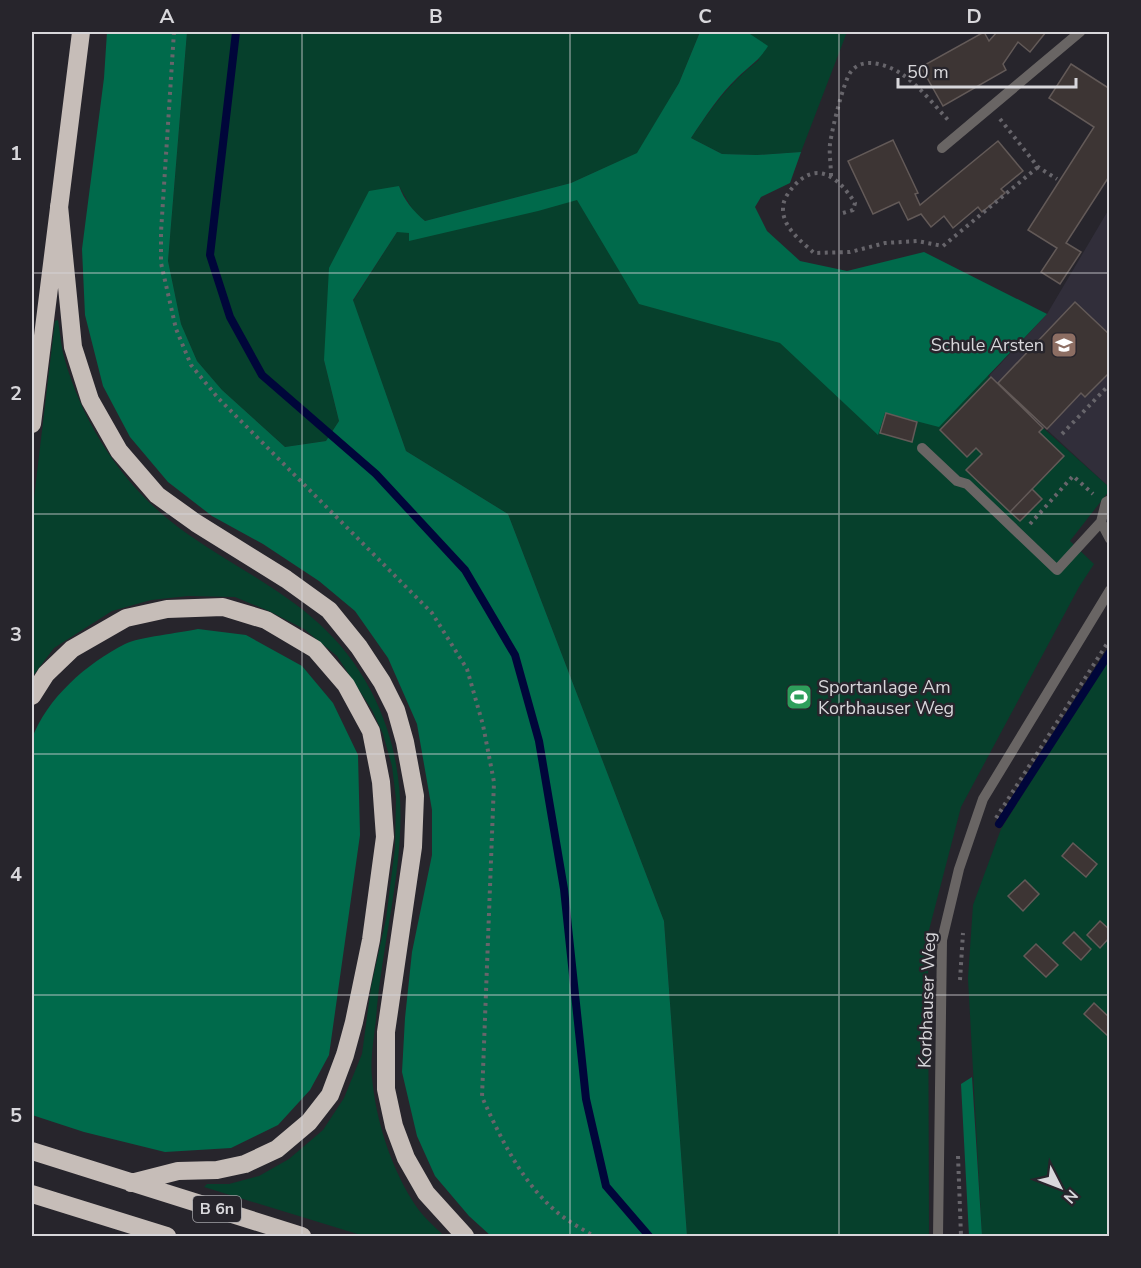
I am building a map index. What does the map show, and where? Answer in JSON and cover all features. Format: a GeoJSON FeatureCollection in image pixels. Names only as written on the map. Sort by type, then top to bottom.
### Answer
{"type":"FeatureCollection","features":[{"type":"Feature","properties":{"kind":"highway"},"geometry":{"type":"LineString","coordinates":[[32,424],[81,32]]}},
{"type":"Feature","properties":{"kind":"highway"},"geometry":{"type":"LineString","coordinates":[[59,206],[73,347],[90,400],[119,451],[157,495],[196,524],[286,579],[329,610],[359,647],[382,682],[396,710],[405,742],[415,796],[413,847],[386,1032],[386,1089],[394,1126],[406,1158],[426,1193],[465,1236]]}},
{"type":"Feature","properties":{"kind":"highway"},"geometry":{"type":"LineString","coordinates":[[32,696],[46,674],[72,649],[126,618],[167,609],[223,607],[266,620],[315,649],[346,685],[371,731],[379,772],[385,837],[371,940],[354,1022],[330,1095],[309,1122],[277,1149],[245,1164],[217,1170],[177,1171],[131,1183]]}},
{"type":"Feature","properties":{"kind":"highway","name":"B 6n"},"geometry":{"type":"LineString","coordinates":[[32,1151],[302,1236]]}},
{"type":"Feature","properties":{"kind":"highway"},"geometry":{"type":"LineString","coordinates":[[32,1194],[149,1233],[167,1236]]}},
{"type":"Feature","properties":{"kind":"lane"},"geometry":{"type":"LineString","coordinates":[[942,148],[1080,32]]}},
{"type":"Feature","properties":{"kind":"lane"},"geometry":{"type":"LineString","coordinates":[[922,448],[957,481],[967,484],[1058,570],[1101,522],[1108,501]]}},
{"type":"Feature","properties":{"kind":"lane"},"geometry":{"type":"LineString","coordinates":[[1101,522],[1110,539]]}},
{"type":"Feature","properties":{"kind":"lane","name":"Korbhauser Weg"},"geometry":{"type":"LineString","coordinates":[[938,1236],[942,940],[959,869],[983,799],[1110,590]]}},
{"type":"Feature","properties":{"kind":"path"},"geometry":{"type":"LineString","coordinates":[[831,176],[830,145],[843,90],[849,73],[856,66],[869,63],[885,65],[900,73],[960,133]]}},
{"type":"Feature","properties":{"kind":"path"},"geometry":{"type":"LineString","coordinates":[[990,107],[1038,167],[1057,179]]}},
{"type":"Feature","properties":{"kind":"path"},"geometry":{"type":"LineString","coordinates":[[843,213],[853,210],[855,203],[845,188],[831,176],[815,172],[801,178],[786,195],[782,209],[792,232],[814,253],[850,252],[885,243],[917,242],[943,246],[1038,167]]}},
{"type":"Feature","properties":{"kind":"path"},"geometry":{"type":"LineString","coordinates":[[1062,434],[1110,384]]}},
{"type":"Feature","properties":{"kind":"path"},"geometry":{"type":"LineString","coordinates":[[1020,535],[1073,476],[1101,501],[1108,501]]}},
{"type":"Feature","properties":{"kind":"path"},"geometry":{"type":"LineString","coordinates":[[993,825],[1110,639]]}},
{"type":"Feature","properties":{"kind":"path"},"geometry":{"type":"LineString","coordinates":[[960,982],[963,932]]}},
{"type":"Feature","properties":{"kind":"path"},"geometry":{"type":"LineString","coordinates":[[958,1148],[961,1236]]}},
{"type":"Feature","properties":{"kind":"shaded area","name":"Schule Arsten"},"geometry":{"type":"Polygon","coordinates":[[[1109,209],[1109,487],[989,376],[1047,314],[1109,209]]]}},
{"type":"Feature","properties":{"kind":"green space"},"geometry":{"type":"Polygon","coordinates":[[[107,32],[187,32],[168,261],[181,324],[197,361],[222,390],[285,447],[326,441],[339,421],[324,360],[329,268],[369,191],[399,186],[409,205],[425,221],[571,183],[637,153],[679,83],[700,32],[747,32],[768,46],[725,91],[691,138],[722,154],[757,155],[801,152],[790,183],[761,197],[755,207],[767,231],[800,261],[847,271],[924,252],[1047,314],[939,427],[885,413],[878,435],[780,343],[639,304],[577,200],[409,241],[409,233],[397,232],[353,300],[406,451],[508,514],[664,921],[687,1236],[491,1236],[469,1216],[435,1176],[417,1136],[402,1072],[412,952],[432,855],[432,810],[417,724],[388,658],[355,611],[319,581],[263,544],[212,516],[168,482],[130,437],[103,386],[85,315],[82,249],[104,78],[107,32]]]}},
{"type":"Feature","properties":{"kind":"green space"},"geometry":{"type":"Polygon","coordinates":[[[187,32],[700,32],[679,83],[638,153],[571,183],[425,221],[414,212],[399,186],[324,360],[339,421],[326,441],[285,447],[222,390],[197,361],[181,324],[168,261],[187,32]]]}},
{"type":"Feature","properties":{"kind":"green space"},"geometry":{"type":"Polygon","coordinates":[[[747,32],[847,32],[801,152],[757,155],[722,154],[691,138],[722,96],[759,60],[747,32]]]}},
{"type":"Feature","properties":{"kind":"green space","name":"Sportanlage Am Korbhauser Weg"},"geometry":{"type":"Polygon","coordinates":[[[580,195],[966,355],[1109,487],[1109,491],[1070,541],[1094,564],[1079,587],[961,807],[928,934],[929,1236],[687,1236],[664,921],[508,514],[406,451],[353,301],[397,232],[580,195]]]}},
{"type":"Feature","properties":{"kind":"green space"},"geometry":{"type":"Polygon","coordinates":[[[58,320],[64,357],[83,409],[96,434],[128,479],[147,500],[189,535],[266,584],[313,619],[354,663],[371,691],[388,732],[398,773],[400,813],[399,854],[372,1049],[374,1094],[385,1141],[397,1172],[419,1210],[444,1236],[364,1236],[204,1187],[207,1184],[229,1184],[259,1176],[289,1159],[323,1130],[344,1098],[362,1054],[371,987],[386,919],[395,848],[396,799],[392,766],[383,734],[372,710],[337,656],[304,629],[235,597],[188,596],[151,600],[112,611],[54,648],[32,677],[32,515],[55,321],[58,320]]]}},
{"type":"Feature","properties":{"kind":"green space"},"geometry":{"type":"Polygon","coordinates":[[[198,629],[246,635],[302,666],[333,703],[358,755],[360,835],[329,1055],[310,1090],[278,1125],[231,1148],[165,1152],[84,1132],[32,1115],[32,739],[38,724],[58,696],[96,661],[131,642],[198,629]]]}},
{"type":"Feature","properties":{"kind":"green space"},"geometry":{"type":"Polygon","coordinates":[[[1109,656],[1109,1236],[982,1236],[968,978],[973,905],[1001,829],[1109,656]]]}},
{"type":"Feature","properties":{"kind":"green space"},"geometry":{"type":"Polygon","coordinates":[[[972,1077],[982,1236],[969,1236],[961,1084],[972,1077]]]}},
{"type":"Feature","properties":{"kind":"building"},"geometry":{"type":"Polygon","coordinates":[[[984,32],[989,41],[997,32],[1046,32],[1030,52],[1018,42],[1003,64],[1006,70],[943,106],[921,67],[984,32]]]}},
{"type":"Feature","properties":{"kind":"building"},"geometry":{"type":"Polygon","coordinates":[[[1071,64],[1110,89],[1110,175],[1066,243],[1081,252],[1060,284],[1041,272],[1057,248],[1028,230],[1094,127],[1049,98],[1071,64]]]}},
{"type":"Feature","properties":{"kind":"building"},"geometry":{"type":"Polygon","coordinates":[[[893,140],[918,193],[915,194],[920,205],[998,141],[1023,171],[1001,189],[1005,193],[982,212],[978,207],[953,228],[944,216],[931,227],[921,214],[908,220],[899,202],[873,214],[848,161],[893,140]]]}},
{"type":"Feature","properties":{"kind":"building"},"geometry":{"type":"Polygon","coordinates":[[[1075,302],[1110,335],[1110,372],[1085,397],[1081,393],[1047,429],[998,383],[1075,302]]]}},
{"type":"Feature","properties":{"kind":"building"},"geometry":{"type":"Polygon","coordinates":[[[991,377],[1043,428],[1039,432],[1064,456],[1010,512],[966,470],[982,454],[976,448],[967,457],[940,430],[991,377]]]}},
{"type":"Feature","properties":{"kind":"building"},"geometry":{"type":"Polygon","coordinates":[[[886,413],[917,422],[912,442],[880,433],[886,413]]]}},
{"type":"Feature","properties":{"kind":"building"},"geometry":{"type":"Polygon","coordinates":[[[1032,489],[1042,499],[1020,521],[1010,512],[1032,489]]]}},
{"type":"Feature","properties":{"kind":"building"},"geometry":{"type":"Polygon","coordinates":[[[1073,843],[1097,864],[1086,877],[1062,856],[1073,843]]]}},
{"type":"Feature","properties":{"kind":"building"},"geometry":{"type":"Polygon","coordinates":[[[1025,880],[1039,894],[1023,911],[1008,896],[1025,880]]]}},
{"type":"Feature","properties":{"kind":"building"},"geometry":{"type":"Polygon","coordinates":[[[1100,921],[1110,930],[1110,937],[1100,948],[1087,935],[1100,921]]]}},
{"type":"Feature","properties":{"kind":"building"},"geometry":{"type":"Polygon","coordinates":[[[1074,932],[1091,949],[1081,960],[1063,943],[1074,932]]]}},
{"type":"Feature","properties":{"kind":"building"},"geometry":{"type":"Polygon","coordinates":[[[1036,944],[1058,965],[1046,977],[1024,956],[1036,944]]]}},
{"type":"Feature","properties":{"kind":"building"},"geometry":{"type":"Polygon","coordinates":[[[1094,1003],[1110,1018],[1108,1036],[1084,1014],[1094,1003]]]}},
{"type":"Feature","properties":{"kind":"waterway"},"geometry":{"type":"LineString","coordinates":[[236,32],[210,255],[230,317],[262,375],[376,474],[465,570],[515,655],[539,741],[564,889],[586,1099],[606,1186],[649,1236]]}},
{"type":"Feature","properties":{"kind":"waterway"},"geometry":{"type":"LineString","coordinates":[[999,824],[1110,652]]}},
{"type":"Feature","properties":{"kind":"place","name":"Schule Arsten"},"geometry":{"type":"Point","coordinates":[1064,345]}},
{"type":"Feature","properties":{"kind":"place","name":"Sportanlage Am Korbhauser Weg"},"geometry":{"type":"Point","coordinates":[799,697]}}]}
